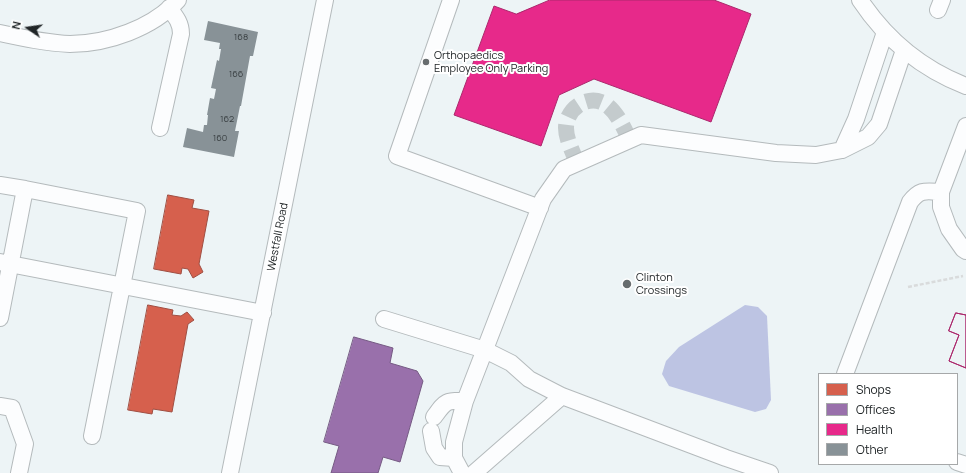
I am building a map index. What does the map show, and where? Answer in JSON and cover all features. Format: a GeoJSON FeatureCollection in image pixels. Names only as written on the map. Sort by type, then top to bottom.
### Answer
{"type":"FeatureCollection","features":[{"type":"Feature","properties":{"kind":"street","name":"Westfall Road"},"geometry":{"type":"LineString","coordinates":[[230,473],[325,0]]}},
{"type":"Feature","properties":{"kind":"street"},"geometry":{"type":"LineString","coordinates":[[451,0],[397,156],[540,208]]}},
{"type":"Feature","properties":{"kind":"street"},"geometry":{"type":"LineString","coordinates":[[860,0],[885,32],[904,50],[935,72],[966,86]]}},
{"type":"Feature","properties":{"kind":"street"},"geometry":{"type":"LineString","coordinates":[[0,33],[49,42],[71,44],[98,41],[134,30],[150,22],[174,4],[181,26],[181,34],[160,128]]}},
{"type":"Feature","properties":{"kind":"street"},"geometry":{"type":"LineString","coordinates":[[842,150],[856,119],[885,32]]}},
{"type":"Feature","properties":{"kind":"street"},"geometry":{"type":"LineString","coordinates":[[462,473],[454,458],[454,442],[465,401],[543,198],[564,169],[641,135],[776,153],[816,155],[842,150],[868,137],[879,124],[904,50]]}},
{"type":"Feature","properties":{"kind":"street"},"geometry":{"type":"LineString","coordinates":[[966,126],[941,192],[941,207],[949,229],[966,251]]}},
{"type":"Feature","properties":{"kind":"street"},"geometry":{"type":"LineString","coordinates":[[0,185],[137,211],[92,436]]}},
{"type":"Feature","properties":{"kind":"street"},"geometry":{"type":"LineString","coordinates":[[0,318],[5,263],[25,189]]}},
{"type":"Feature","properties":{"kind":"street"},"geometry":{"type":"LineString","coordinates":[[846,373],[910,202],[916,195],[924,191],[941,192]]}},
{"type":"Feature","properties":{"kind":"street"},"geometry":{"type":"LineString","coordinates":[[5,263],[263,313]]}},
{"type":"Feature","properties":{"kind":"street"},"geometry":{"type":"LineString","coordinates":[[384,319],[485,350],[511,363],[529,379],[562,396],[726,458],[770,473]]}},
{"type":"Feature","properties":{"kind":"street"},"geometry":{"type":"LineString","coordinates":[[474,473],[562,396]]}},
{"type":"Feature","properties":{"kind":"street"},"geometry":{"type":"LineString","coordinates":[[454,458],[440,457],[434,448],[433,424],[443,405],[450,400],[465,401]]}},
{"type":"Feature","properties":{"kind":"street"},"geometry":{"type":"LineString","coordinates":[[0,406],[12,408],[25,444],[19,473]]}},
{"type":"Feature","properties":{"kind":"path"},"geometry":{"type":"LineString","coordinates":[[908,287],[963,276]]}},
{"type":"Feature","properties":{"kind":"water"},"geometry":{"type":"Polygon","coordinates":[[[745,305],[758,307],[767,316],[771,400],[766,409],[755,412],[669,386],[662,374],[666,361],[679,347],[745,305]]]}},
{"type":"Feature","properties":{"kind":"building: Shops"},"geometry":{"type":"Polygon","coordinates":[[[168,195],[194,200],[192,208],[209,211],[199,264],[203,272],[193,278],[188,269],[182,268],[181,274],[154,269],[168,195]]]}},
{"type":"Feature","properties":{"kind":"building: Shops"},"geometry":{"type":"Polygon","coordinates":[[[148,305],[173,310],[172,315],[181,316],[187,312],[194,320],[188,324],[172,412],[153,409],[152,414],[128,410],[148,305]]]}},
{"type":"Feature","properties":{"kind":"building: Offices"},"geometry":{"type":"Polygon","coordinates":[[[354,337],[393,348],[390,363],[417,371],[423,381],[400,462],[383,457],[378,473],[331,473],[339,446],[324,442],[354,337]]]}},
{"type":"Feature","properties":{"kind":"building: Health"},"geometry":{"type":"Polygon","coordinates":[[[550,0],[714,0],[751,14],[711,122],[594,79],[559,95],[541,146],[454,115],[494,6],[516,14],[550,0]]]}},
{"type":"Feature","properties":{"kind":"building: Health"},"geometry":{"type":"Polygon","coordinates":[[[956,313],[966,315],[966,368],[949,361],[959,335],[949,331],[956,313]]]}},
{"type":"Feature","properties":{"kind":"building: Health"},"geometry":{"type":"Polygon","coordinates":[[[956,313],[966,315],[966,368],[949,361],[959,335],[949,331],[956,313]]]}},
{"type":"Feature","properties":{"kind":"building: Other"},"geometry":{"type":"Polygon","coordinates":[[[208,21],[258,32],[253,56],[250,56],[235,131],[239,131],[234,157],[183,147],[187,128],[203,132],[204,125],[207,125],[210,98],[214,99],[216,89],[211,88],[221,49],[219,49],[220,43],[204,40],[208,21]]]}},
{"type":"Feature","properties":{"kind":"tunnel"},"geometry":{"type":"LineString","coordinates":[[577,163],[568,141],[566,132],[567,120],[575,108],[587,101],[601,102],[612,109],[630,140]]}},
{"type":"Feature","properties":{"kind":"place","name":"Orthopaedics Employee Only Parking"},"geometry":{"type":"Point","coordinates":[426,62]}},
{"type":"Feature","properties":{"kind":"place","name":"Clinton Crossings"},"geometry":{"type":"Point","coordinates":[627,284]}}]}
